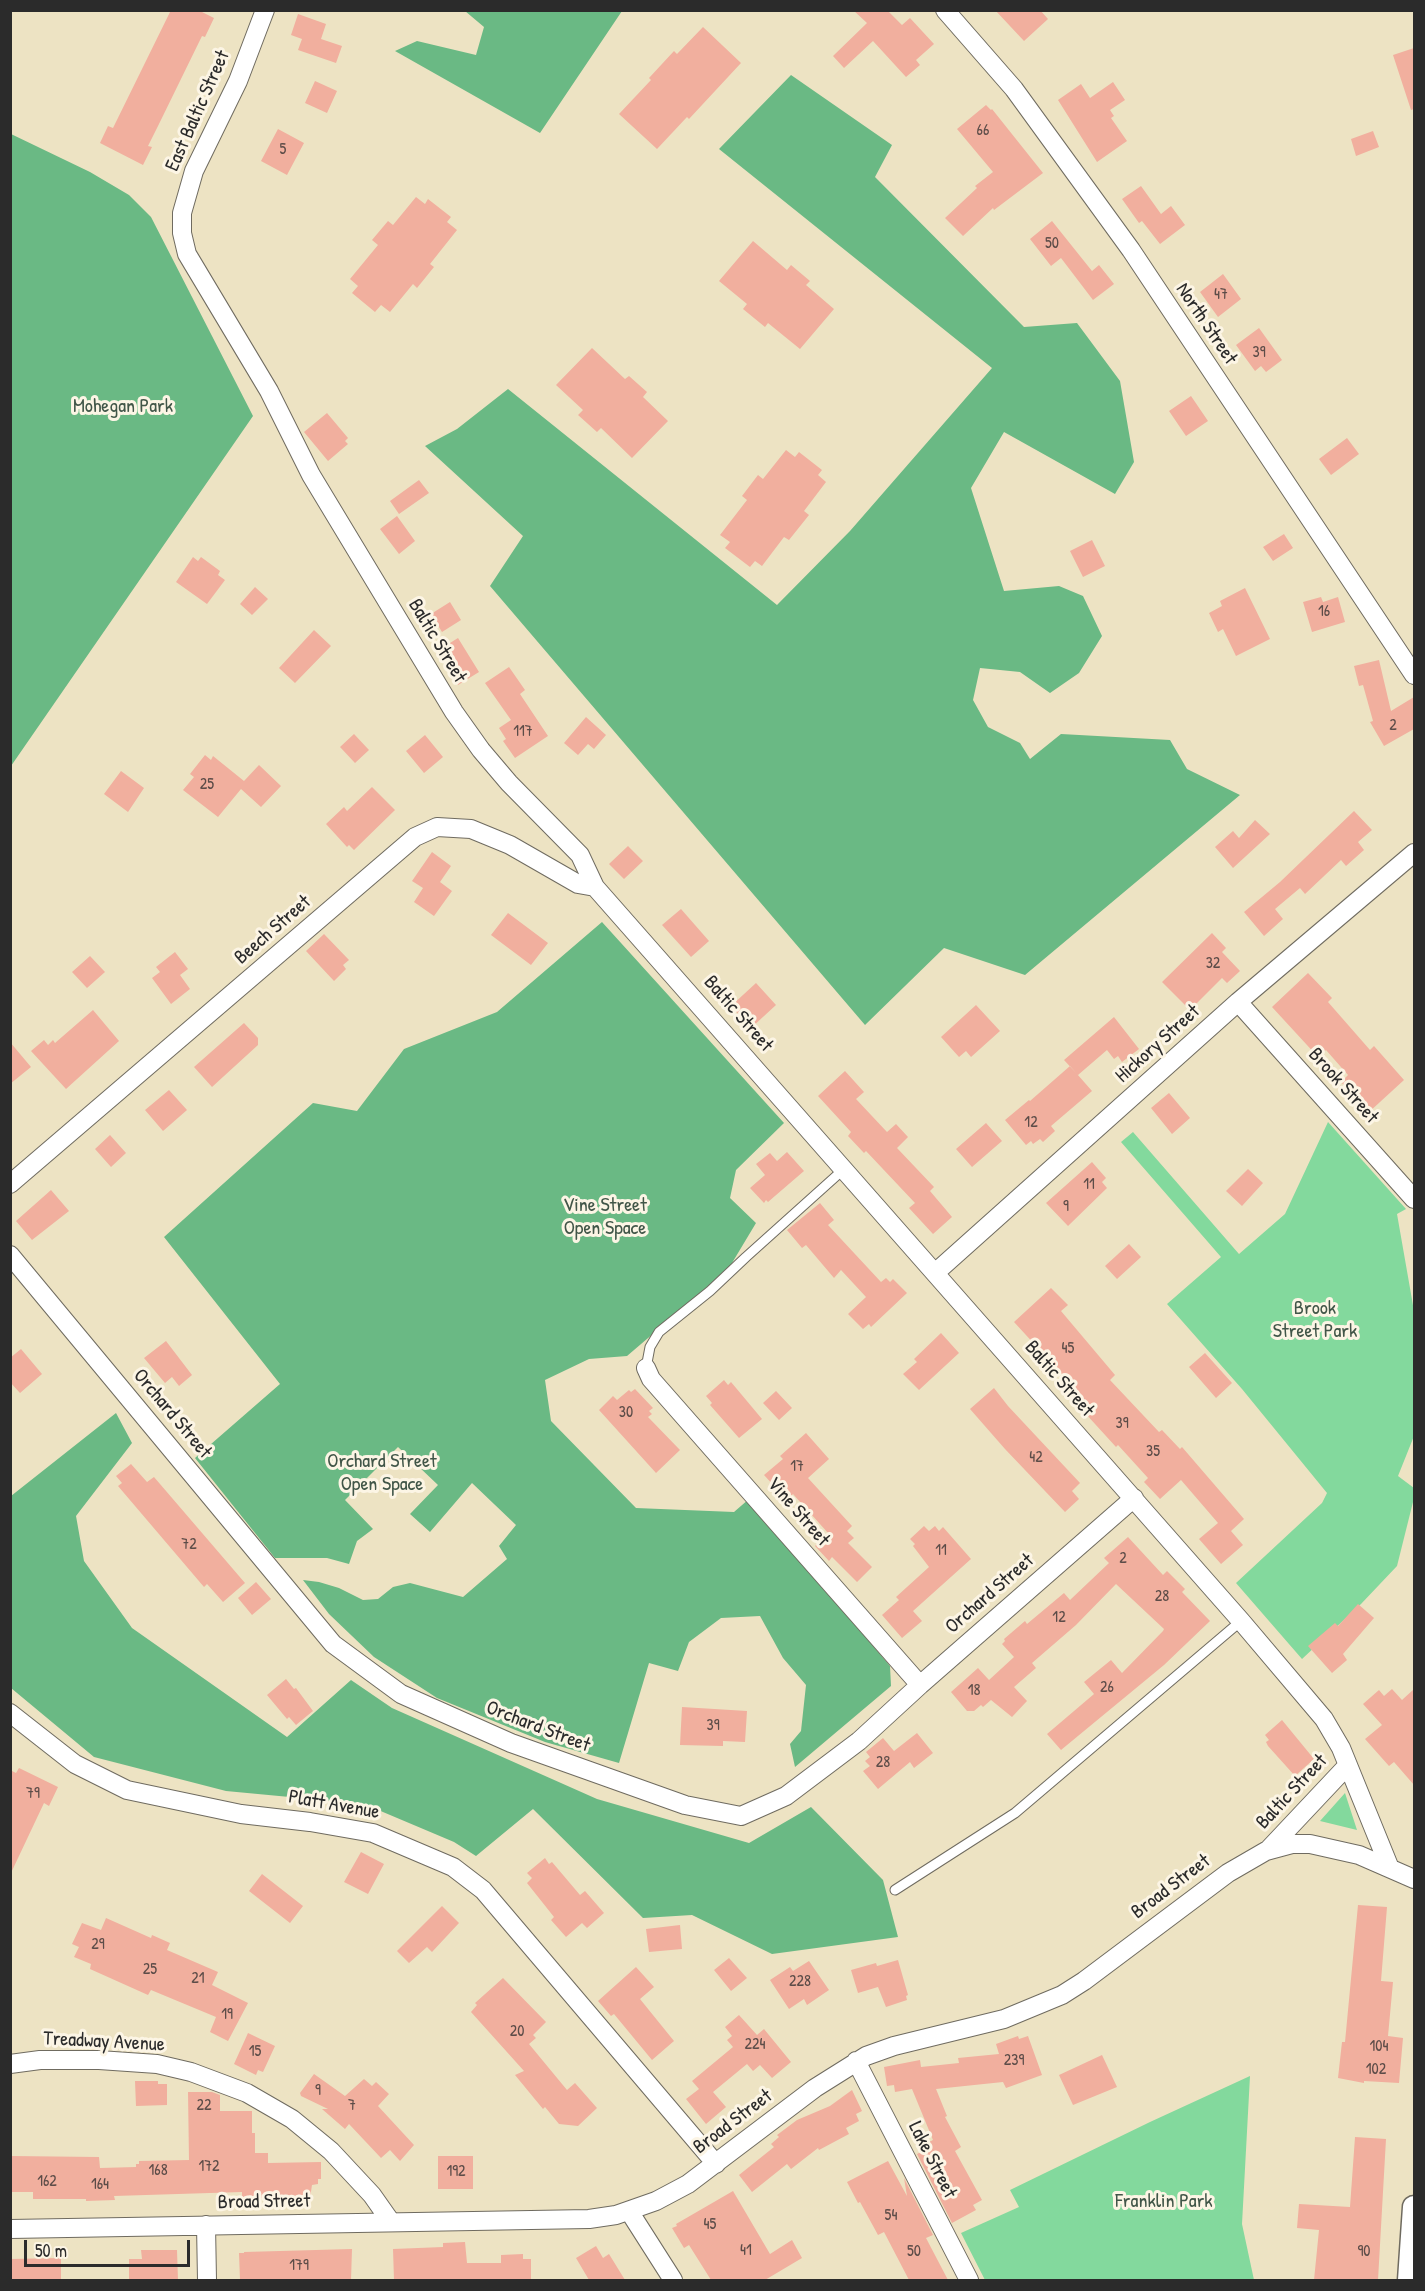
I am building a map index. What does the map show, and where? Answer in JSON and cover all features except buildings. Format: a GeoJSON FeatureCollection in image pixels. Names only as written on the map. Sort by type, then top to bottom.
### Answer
{"type":"FeatureCollection","features":[{"type":"Feature","properties":{"kind":"street","name":"East Baltic Street"},"geometry":{"type":"LineString","coordinates":[[182,233],[182,213],[194,171],[238,81],[265,10]]}},
{"type":"Feature","properties":{"kind":"street","name":"North Street"},"geometry":{"type":"LineString","coordinates":[[945,10],[1014,89],[1124,241],[1414,675]]}},
{"type":"Feature","properties":{"kind":"street","name":"Baltic Street"},"geometry":{"type":"LineString","coordinates":[[182,233],[187,254],[268,390],[305,466],[471,737],[500,772],[580,855],[596,887],[1134,1498],[1324,1719],[1336,1738],[1348,1765],[1389,1866]]}},
{"type":"Feature","properties":{"kind":"street","name":"Beech Street"},"geometry":{"type":"LineString","coordinates":[[10,1184],[415,837],[436,827],[471,829],[510,845],[578,884],[596,887]]}},
{"type":"Feature","properties":{"kind":"street","name":"Hickory Street"},"geometry":{"type":"LineString","coordinates":[[935,1272],[1239,1002],[1414,853]]}},
{"type":"Feature","properties":{"kind":"street","name":"Brook Street"},"geometry":{"type":"LineString","coordinates":[[1239,1002],[1414,1199]]}},
{"type":"Feature","properties":{"kind":"street","name":"Orchard Street"},"geometry":{"type":"LineString","coordinates":[[10,1255],[333,1644],[400,1694],[511,1743],[685,1805],[741,1816],[786,1796],[859,1741],[1134,1498]]}},
{"type":"Feature","properties":{"kind":"street","name":"Vine Street"},"geometry":{"type":"LineString","coordinates":[[646,1368],[651,1379],[920,1685]]}},
{"type":"Feature","properties":{"kind":"street","name":"Platt Avenue"},"geometry":{"type":"LineString","coordinates":[[11,1715],[75,1764],[127,1790],[241,1814],[310,1822],[373,1833],[453,1867],[483,1890],[716,2164]]}},
{"type":"Feature","properties":{"kind":"street","name":"Baltic Street"},"geometry":{"type":"LineString","coordinates":[[1268,1850],[1348,1765]]}},
{"type":"Feature","properties":{"kind":"street","name":"Broad Street"},"geometry":{"type":"LineString","coordinates":[[10,2229],[589,2219],[629,2211],[672,2193],[716,2164],[815,2088],[856,2061],[894,2046],[1004,2019],[1062,1995],[1084,1981],[1227,1873],[1268,1850],[1292,1844],[1310,1844],[1359,1855],[1389,1866],[1414,1879]]}},
{"type":"Feature","properties":{"kind":"street","name":"Treadway Avenue"},"geometry":{"type":"LineString","coordinates":[[10,2064],[29,2061],[99,2060],[157,2064],[191,2072],[248,2093],[292,2119],[331,2151],[372,2195],[390,2222]]}},
{"type":"Feature","properties":{"kind":"street","name":"Lake Street"},"geometry":{"type":"LineString","coordinates":[[856,2061],[969,2280]]}},
{"type":"Feature","properties":{"kind":"street"},"geometry":{"type":"LineString","coordinates":[[1409,2280],[1414,2207]]}},
{"type":"Feature","properties":{"kind":"street"},"geometry":{"type":"LineString","coordinates":[[629,2211],[673,2280]]}},
{"type":"Feature","properties":{"kind":"street"},"geometry":{"type":"LineString","coordinates":[[206,2226],[207,2280]]}},
{"type":"Feature","properties":{"kind":"lane"},"geometry":{"type":"LineString","coordinates":[[646,1368],[650,1347],[659,1332],[710,1292],[844,1169]]}},
{"type":"Feature","properties":{"kind":"lane"},"geometry":{"type":"LineString","coordinates":[[895,1890],[1015,1813],[1241,1621]]}},
{"type":"Feature","properties":{"kind":"green space"},"geometry":{"type":"Polygon","coordinates":[[[465,11],[622,11],[540,133],[395,51],[417,41],[476,55],[484,27],[465,11]]]}},
{"type":"Feature","properties":{"kind":"green space"},"geometry":{"type":"Polygon","coordinates":[[[791,75],[892,145],[875,177],[1024,327],[1077,323],[1120,381],[1134,462],[1115,494],[1004,432],[971,488],[1004,591],[1059,586],[1083,596],[1102,636],[1079,673],[1050,693],[1020,672],[980,668],[973,700],[988,727],[1020,743],[1030,759],[1061,734],[1170,740],[1187,769],[1240,795],[1025,975],[944,948],[865,1025],[490,586],[523,536],[425,446],[457,429],[508,389],[777,605],[850,531],[992,368],[719,149],[791,75]]]}},
{"type":"Feature","properties":{"kind":"green space","name":"Mohegan Park"},"geometry":{"type":"Polygon","coordinates":[[[11,134],[90,172],[129,195],[151,217],[253,416],[11,766],[11,134]]]}},
{"type":"Feature","properties":{"kind":"green space","name":"Vine Street Open Space"},"geometry":{"type":"Polygon","coordinates":[[[602,922],[784,1123],[736,1170],[730,1198],[756,1223],[726,1273],[627,1356],[589,1359],[545,1380],[551,1421],[636,1508],[734,1512],[749,1499],[890,1666],[891,1686],[795,1767],[790,1744],[801,1731],[806,1685],[783,1658],[760,1616],[721,1618],[689,1642],[678,1671],[649,1663],[619,1763],[545,1742],[437,1698],[374,1657],[329,1614],[303,1580],[339,1588],[363,1600],[378,1599],[393,1587],[410,1583],[463,1597],[507,1559],[499,1546],[516,1525],[472,1483],[430,1532],[410,1514],[438,1485],[398,1447],[345,1500],[373,1529],[357,1541],[349,1564],[327,1558],[275,1558],[195,1458],[280,1384],[164,1237],[313,1103],[357,1111],[404,1049],[497,1012],[602,922]]]}},
{"type":"Feature","properties":{"kind":"green space","name":"Brook Street Park"},"geometry":{"type":"Polygon","coordinates":[[[1328,1122],[1406,1209],[1397,1214],[1414,1311],[1414,1436],[1398,1476],[1414,1488],[1414,1498],[1397,1566],[1361,1604],[1302,1659],[1236,1583],[1322,1503],[1327,1493],[1242,1389],[1167,1304],[1221,1257],[1121,1142],[1133,1132],[1239,1254],[1285,1214],[1328,1122]]]}},
{"type":"Feature","properties":{"kind":"green space"},"geometry":{"type":"Polygon","coordinates":[[[116,1413],[132,1443],[76,1516],[84,1561],[132,1628],[287,1737],[351,1680],[392,1708],[597,1799],[749,1843],[811,1807],[883,1880],[898,1937],[772,1954],[692,1915],[643,1918],[533,1809],[476,1856],[454,1842],[364,1804],[226,1791],[94,1757],[11,1688],[11,1496],[116,1413]]]}},
{"type":"Feature","properties":{"kind":"green space"},"geometry":{"type":"Polygon","coordinates":[[[1345,1793],[1357,1830],[1320,1821],[1345,1793]]]}},
{"type":"Feature","properties":{"kind":"green space","name":"Franklin Park"},"geometry":{"type":"Polygon","coordinates":[[[1250,2076],[1242,2224],[1254,2280],[985,2280],[961,2233],[1019,2207],[1010,2190],[1250,2076]]]}},
{"type":"Feature","properties":{"kind":"park label","name":"Orchard Street Open Space"},"geometry":{"type":"Point","coordinates":[382,1474]}}]}
